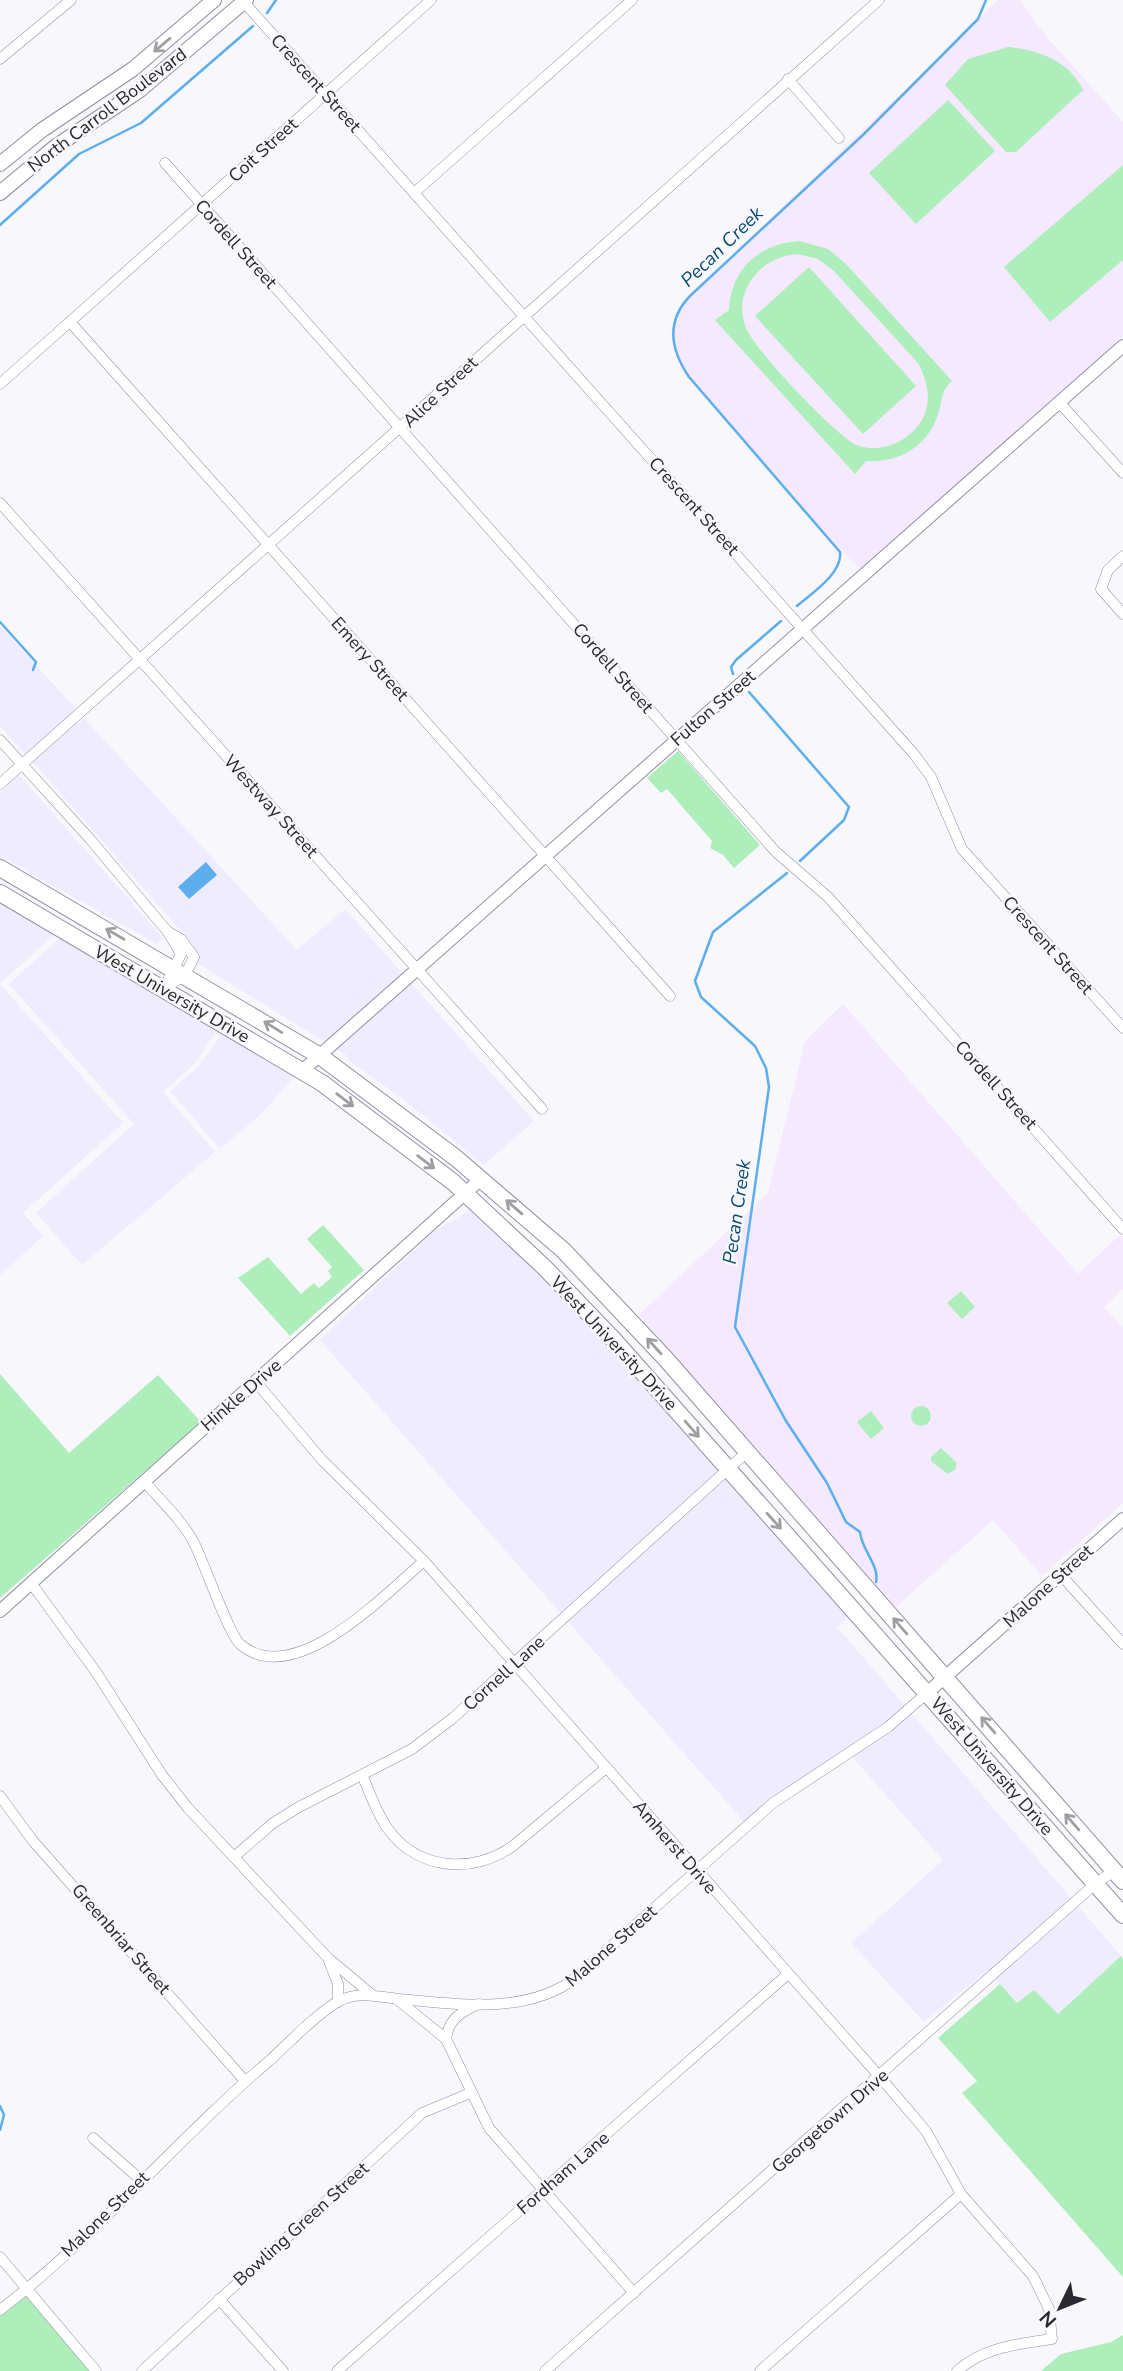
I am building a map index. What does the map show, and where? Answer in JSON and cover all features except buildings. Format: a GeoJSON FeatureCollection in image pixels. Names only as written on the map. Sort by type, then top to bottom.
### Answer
{"type":"FeatureCollection","features":[{"type":"Feature","properties":{"kind":"main road","name":"North Carroll Boulevard"},"geometry":{"type":"LineString","coordinates":[[0,164],[42,130],[132,69],[214,0]]}},
{"type":"Feature","properties":{"kind":"main road","name":"North Carroll Boulevard"},"geometry":{"type":"LineString","coordinates":[[0,193],[55,147],[140,90],[244,1]]}},
{"type":"Feature","properties":{"kind":"main road","name":"West University Drive"},"geometry":{"type":"LineString","coordinates":[[0,868],[320,1056],[481,1179],[582,1268],[1119,1876]]}},
{"type":"Feature","properties":{"kind":"main road","name":"West University Drive"},"geometry":{"type":"LineString","coordinates":[[0,893],[303,1070],[466,1194],[544,1267],[614,1340],[1123,1916]]}},
{"type":"Feature","properties":{"kind":"street"},"geometry":{"type":"LineString","coordinates":[[0,59],[71,0]]}},
{"type":"Feature","properties":{"kind":"street","name":"Coit Street"},"geometry":{"type":"LineString","coordinates":[[0,384],[431,0]]}},
{"type":"Feature","properties":{"kind":"street"},"geometry":{"type":"LineString","coordinates":[[414,193],[632,0]]}},
{"type":"Feature","properties":{"kind":"street","name":"Alice Street"},"geometry":{"type":"LineString","coordinates":[[0,784],[879,0]]}},
{"type":"Feature","properties":{"kind":"street","name":"Crescent Street"},"geometry":{"type":"LineString","coordinates":[[244,1],[924,765],[962,849],[1123,1028]]}},
{"type":"Feature","properties":{"kind":"street"},"geometry":{"type":"LineString","coordinates":[[788,79],[839,138]]}},
{"type":"Feature","properties":{"kind":"street","name":"Cordell Street"},"geometry":{"type":"LineString","coordinates":[[164,163],[775,852],[828,897],[1123,1229]]}},
{"type":"Feature","properties":{"kind":"street","name":"Emery Street"},"geometry":{"type":"LineString","coordinates":[[70,322],[670,996]]}},
{"type":"Feature","properties":{"kind":"street","name":"Fulton Street"},"geometry":{"type":"LineString","coordinates":[[303,1070],[1123,346]]}},
{"type":"Feature","properties":{"kind":"street"},"geometry":{"type":"LineString","coordinates":[[1059,402],[1123,473]]}},
{"type":"Feature","properties":{"kind":"street","name":"Westway Street"},"geometry":{"type":"LineString","coordinates":[[0,503],[542,1109]]}},
{"type":"Feature","properties":{"kind":"street"},"geometry":{"type":"LineString","coordinates":[[1123,556],[1108,570],[1101,589],[1123,614]]}},
{"type":"Feature","properties":{"kind":"street"},"geometry":{"type":"LineString","coordinates":[[0,740],[167,931],[181,939],[192,951],[194,957],[164,988]]}},
{"type":"Feature","properties":{"kind":"street","name":"Hinkle Drive"},"geometry":{"type":"LineString","coordinates":[[0,1611],[481,1179]]}},
{"type":"Feature","properties":{"kind":"street","name":"Amherst Drive"},"geometry":{"type":"LineString","coordinates":[[256,1382],[322,1460],[424,1560],[880,2077],[926,2132],[961,2194],[1033,2276],[1049,2309],[1052,2339],[1003,2346],[967,2363],[957,2371]]}},
{"type":"Feature","properties":{"kind":"street","name":"Cornell Lane"},"geometry":{"type":"LineString","coordinates":[[234,1857],[290,1812],[412,1749],[515,1664],[747,1452]]}},
{"type":"Feature","properties":{"kind":"street"},"geometry":{"type":"LineString","coordinates":[[144,1481],[193,1540],[239,1643],[263,1658],[299,1652],[340,1634],[424,1560]]}},
{"type":"Feature","properties":{"kind":"street","name":"Malone Street"},"geometry":{"type":"LineString","coordinates":[[0,2310],[114,2209],[246,2081],[338,2002],[370,1993],[396,1999],[481,2003],[528,2001],[564,1987],[773,1803],[888,1727],[1123,1520]]}},
{"type":"Feature","properties":{"kind":"street"},"geometry":{"type":"LineString","coordinates":[[1061,1575],[1123,1644]]}},
{"type":"Feature","properties":{"kind":"street"},"geometry":{"type":"LineString","coordinates":[[31,1583],[96,1672],[162,1775],[328,1958],[370,1993]]}},
{"type":"Feature","properties":{"kind":"street"},"geometry":{"type":"LineString","coordinates":[[362,1775],[387,1829],[401,1844],[416,1855],[445,1865],[469,1865],[505,1852],[606,1768]]}},
{"type":"Feature","properties":{"kind":"street","name":"Greenbriar Street"},"geometry":{"type":"LineString","coordinates":[[0,1796],[33,1841],[246,2081]]}},
{"type":"Feature","properties":{"kind":"street","name":"Georgetown Drive"},"geometry":{"type":"LineString","coordinates":[[545,2371],[1095,1884],[1119,1876]]}},
{"type":"Feature","properties":{"kind":"street"},"geometry":{"type":"LineString","coordinates":[[328,1958],[338,1984],[338,2002]]}},
{"type":"Feature","properties":{"kind":"street","name":"Fordham Lane"},"geometry":{"type":"LineString","coordinates":[[337,2371],[789,1974]]}},
{"type":"Feature","properties":{"kind":"street"},"geometry":{"type":"LineString","coordinates":[[396,1999],[446,2039],[489,2128],[634,2293]]}},
{"type":"Feature","properties":{"kind":"street"},"geometry":{"type":"LineString","coordinates":[[446,2039],[454,2017],[481,2003]]}},
{"type":"Feature","properties":{"kind":"street","name":"Bowling Green Street"},"geometry":{"type":"LineString","coordinates":[[142,2371],[422,2113],[470,2093]]}},
{"type":"Feature","properties":{"kind":"street"},"geometry":{"type":"LineString","coordinates":[[93,2138],[141,2180]]}},
{"type":"Feature","properties":{"kind":"street"},"geometry":{"type":"LineString","coordinates":[[760,2371],[961,2194]]}},
{"type":"Feature","properties":{"kind":"street"},"geometry":{"type":"LineString","coordinates":[[0,2258],[96,2371]]}},
{"type":"Feature","properties":{"kind":"street"},"geometry":{"type":"LineString","coordinates":[[219,2299],[283,2371]]}},
{"type":"Feature","properties":{"kind":"shaded area"},"geometry":{"type":"Polygon","coordinates":[[[998,0],[1020,0],[1046,36],[1123,122],[1123,336],[865,574],[834,543],[689,377],[675,349],[674,321],[689,297],[998,0]]]}},
{"type":"Feature","properties":{"kind":"shaded area"},"geometry":{"type":"Polygon","coordinates":[[[0,626],[76,709],[25,754],[0,726],[0,626]]]}},
{"type":"Feature","properties":{"kind":"shaded area"},"geometry":{"type":"Polygon","coordinates":[[[84,718],[297,950],[345,909],[534,1121],[484,1165],[399,1096],[349,1061],[345,1054],[195,962],[194,946],[33,762],[84,718]]]}},
{"type":"Feature","properties":{"kind":"shaded area"},"geometry":{"type":"Polygon","coordinates":[[[19,775],[163,938],[157,944],[0,856],[0,792],[19,775]]]}},
{"type":"Feature","properties":{"kind":"shaded area"},"geometry":{"type":"Polygon","coordinates":[[[0,899],[58,932],[0,983],[0,899]]]}},
{"type":"Feature","properties":{"kind":"shaded area"},"geometry":{"type":"Polygon","coordinates":[[[63,935],[220,1026],[194,1064],[163,1092],[215,1152],[82,1265],[36,1213],[134,1124],[9,984],[63,935]]]}},
{"type":"Feature","properties":{"kind":"shaded area"},"geometry":{"type":"Polygon","coordinates":[[[0,984],[123,1123],[23,1213],[43,1236],[0,1275],[0,984]]]}},
{"type":"Feature","properties":{"kind":"shaded area"},"geometry":{"type":"Polygon","coordinates":[[[843,1004],[1078,1274],[1119,1236],[1123,1238],[1123,1289],[1104,1307],[1123,1328],[1123,1503],[1042,1576],[993,1520],[896,1607],[639,1315],[768,1193],[805,1041],[843,1004]]]}},
{"type":"Feature","properties":{"kind":"shaded area"},"geometry":{"type":"Polygon","coordinates":[[[224,1031],[295,1076],[262,1113],[220,1149],[170,1091],[198,1067],[224,1031]]]}},
{"type":"Feature","properties":{"kind":"shaded area"},"geometry":{"type":"Polygon","coordinates":[[[473,1208],[598,1336],[848,1616],[837,1627],[1121,1956],[1058,2014],[1017,2003],[988,1970],[924,2022],[851,1943],[943,1860],[849,1753],[747,1825],[320,1340],[433,1232],[473,1208]]]}},
{"type":"Feature","properties":{"kind":"green space"},"geometry":{"type":"Polygon","coordinates":[[[1008,47],[1042,54],[1061,64],[1070,71],[1083,90],[1016,152],[1006,152],[945,85],[968,59],[1008,47]]]}},
{"type":"Feature","properties":{"kind":"green space"},"geometry":{"type":"Polygon","coordinates":[[[948,100],[995,151],[916,224],[869,173],[948,100]]]}},
{"type":"Feature","properties":{"kind":"green space"},"geometry":{"type":"Polygon","coordinates":[[[1123,165],[1123,260],[1050,322],[1004,267],[1123,165]]]}},
{"type":"Feature","properties":{"kind":"green space"},"geometry":{"type":"Polygon","coordinates":[[[799,241],[828,249],[845,263],[952,381],[944,392],[938,414],[927,436],[910,451],[889,459],[866,461],[855,474],[715,320],[729,310],[735,282],[750,261],[771,247],[799,241]],[[798,254],[785,256],[761,269],[746,289],[742,314],[746,328],[764,354],[798,393],[849,440],[868,448],[893,444],[915,430],[924,416],[928,393],[921,370],[918,363],[834,271],[818,259],[798,254]]]}},
{"type":"Feature","properties":{"kind":"green space"},"geometry":{"type":"Polygon","coordinates":[[[809,267],[916,386],[863,434],[755,316],[809,267]]]}},
{"type":"Feature","properties":{"kind":"green space"},"geometry":{"type":"Polygon","coordinates":[[[678,751],[760,845],[734,868],[723,855],[710,848],[712,841],[667,789],[661,793],[647,778],[678,751]]]}},
{"type":"Feature","properties":{"kind":"green space"},"geometry":{"type":"Polygon","coordinates":[[[323,1225],[364,1270],[290,1336],[238,1278],[268,1257],[301,1294],[314,1283],[319,1288],[332,1277],[328,1271],[332,1267],[307,1239],[323,1225]]]}},
{"type":"Feature","properties":{"kind":"green space"},"geometry":{"type":"Polygon","coordinates":[[[961,1291],[975,1307],[962,1319],[947,1303],[961,1291]]]}},
{"type":"Feature","properties":{"kind":"green space"},"geometry":{"type":"Polygon","coordinates":[[[0,1374],[69,1453],[158,1375],[201,1422],[0,1598],[0,1374]]]}},
{"type":"Feature","properties":{"kind":"green space"},"geometry":{"type":"Polygon","coordinates":[[[921,1406],[928,1409],[931,1416],[928,1423],[921,1426],[914,1423],[911,1416],[914,1409],[921,1406]]]}},
{"type":"Feature","properties":{"kind":"green space"},"geometry":{"type":"Polygon","coordinates":[[[871,1411],[884,1428],[871,1439],[857,1422],[871,1411]]]}},
{"type":"Feature","properties":{"kind":"green space"},"geometry":{"type":"Polygon","coordinates":[[[941,1448],[957,1463],[955,1470],[948,1474],[931,1461],[931,1457],[941,1448]]]}},
{"type":"Feature","properties":{"kind":"green space"},"geometry":{"type":"Polygon","coordinates":[[[1121,1956],[1123,2277],[962,2093],[977,2081],[938,2038],[1000,1984],[1017,2003],[1034,1990],[1058,2014],[1121,1956]]]}},
{"type":"Feature","properties":{"kind":"green space"},"geometry":{"type":"Polygon","coordinates":[[[25,2289],[96,2371],[0,2371],[0,2310],[25,2289]]]}},
{"type":"Feature","properties":{"kind":"green space"},"geometry":{"type":"Polygon","coordinates":[[[1123,2335],[1123,2371],[1041,2371],[1061,2354],[1111,2342],[1123,2335]]]}},
{"type":"Feature","properties":{"kind":"water"},"geometry":{"type":"Polygon","coordinates":[[[206,862],[217,875],[189,899],[178,887],[206,862]]]}},
{"type":"Feature","properties":{"kind":"waterway"},"geometry":{"type":"LineString","coordinates":[[267,13],[276,0]]}},
{"type":"Feature","properties":{"kind":"waterway","name":"Pecan Creek"},"geometry":{"type":"LineString","coordinates":[[797,606],[818,589],[837,568],[840,552],[689,377],[675,345],[674,325],[677,314],[691,295],[864,134],[978,19],[986,0]]}},
{"type":"Feature","properties":{"kind":"waterway"},"geometry":{"type":"LineString","coordinates":[[0,225],[79,154],[141,123],[253,26]]}},
{"type":"Feature","properties":{"kind":"waterway","name":"Pecan Creek"},"geometry":{"type":"LineString","coordinates":[[733,674],[731,667],[736,660],[781,621]]}},
{"type":"Feature","properties":{"kind":"waterway"},"geometry":{"type":"LineString","coordinates":[[0,622],[36,662],[33,670]]}},
{"type":"Feature","properties":{"kind":"waterway","name":"Pecan Creek"},"geometry":{"type":"LineString","coordinates":[[749,692],[849,807],[844,820],[800,861]]}},
{"type":"Feature","properties":{"kind":"waterway","name":"Pecan Creek"},"geometry":{"type":"LineString","coordinates":[[787,873],[713,932],[695,981],[701,997],[755,1046],[766,1068],[769,1087],[735,1327],[786,1421],[827,1483],[846,1522],[860,1532],[877,1576],[876,1582]]}},
{"type":"Feature","properties":{"kind":"waterway"},"geometry":{"type":"LineString","coordinates":[[0,2106],[4,2115],[0,2130]]}}]}
